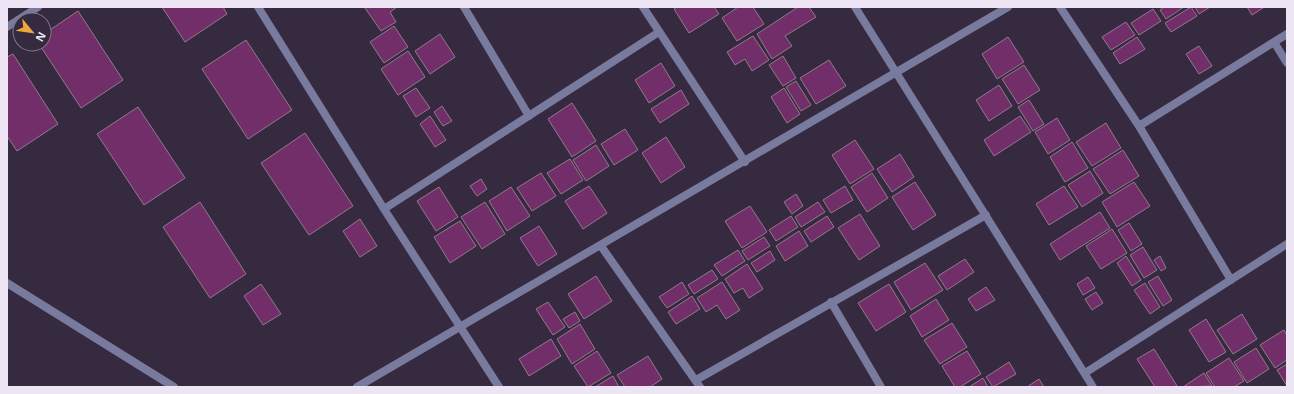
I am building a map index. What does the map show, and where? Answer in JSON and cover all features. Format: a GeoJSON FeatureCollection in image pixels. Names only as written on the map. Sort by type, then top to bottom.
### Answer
{"type":"FeatureCollection","features":[{"type":"Feature","properties":{"kind":"street"},"geometry":{"type":"LineString","coordinates":[[7,27],[38,7]]}},
{"type":"Feature","properties":{"kind":"street"},"geometry":{"type":"LineString","coordinates":[[258,7],[384,209],[499,387]]}},
{"type":"Feature","properties":{"kind":"street"},"geometry":{"type":"LineString","coordinates":[[464,7],[529,116]]}},
{"type":"Feature","properties":{"kind":"street"},"geometry":{"type":"LineString","coordinates":[[643,7],[745,162]]}},
{"type":"Feature","properties":{"kind":"street"},"geometry":{"type":"LineString","coordinates":[[855,7],[1093,387]]}},
{"type":"Feature","properties":{"kind":"street"},"geometry":{"type":"LineString","coordinates":[[357,387],[745,162],[1008,7]]}},
{"type":"Feature","properties":{"kind":"street"},"geometry":{"type":"LineString","coordinates":[[1060,7],[1138,126],[1231,280]]}},
{"type":"Feature","properties":{"kind":"street"},"geometry":{"type":"LineString","coordinates":[[384,209],[659,32]]}},
{"type":"Feature","properties":{"kind":"street"},"geometry":{"type":"LineString","coordinates":[[1138,126],[1287,34]]}},
{"type":"Feature","properties":{"kind":"street"},"geometry":{"type":"LineString","coordinates":[[1274,42],[1287,63]]}},
{"type":"Feature","properties":{"kind":"street"},"geometry":{"type":"LineString","coordinates":[[601,246],[698,384],[831,302],[986,215]]}},
{"type":"Feature","properties":{"kind":"street"},"geometry":{"type":"LineString","coordinates":[[1085,373],[1287,244]]}},
{"type":"Feature","properties":{"kind":"street"},"geometry":{"type":"LineString","coordinates":[[7,283],[174,387]]}},
{"type":"Feature","properties":{"kind":"street"},"geometry":{"type":"LineString","coordinates":[[831,302],[881,387]]}},
{"type":"Feature","properties":{"kind":"building"},"geometry":{"type":"Polygon","coordinates":[[[162,7],[223,7],[227,14],[185,42],[162,7]]]}},
{"type":"Feature","properties":{"kind":"building"},"geometry":{"type":"Polygon","coordinates":[[[397,7],[390,12],[396,22],[381,31],[365,8],[397,7]]]}},
{"type":"Feature","properties":{"kind":"building"},"geometry":{"type":"Polygon","coordinates":[[[677,7],[714,7],[719,14],[689,33],[674,9],[677,7]]]}},
{"type":"Feature","properties":{"kind":"building"},"geometry":{"type":"Polygon","coordinates":[[[738,7],[753,7],[764,24],[737,41],[722,18],[738,7]]]}},
{"type":"Feature","properties":{"kind":"building"},"geometry":{"type":"Polygon","coordinates":[[[798,7],[809,7],[816,17],[785,36],[792,46],[772,59],[757,34],[798,7]]]}},
{"type":"Feature","properties":{"kind":"building"},"geometry":{"type":"Polygon","coordinates":[[[1164,7],[1184,7],[1166,19],[1160,10],[1164,7]]]}},
{"type":"Feature","properties":{"kind":"building"},"geometry":{"type":"Polygon","coordinates":[[[1191,7],[1197,16],[1171,32],[1165,23],[1191,7]]]}},
{"type":"Feature","properties":{"kind":"building"},"geometry":{"type":"Polygon","coordinates":[[[1195,7],[1210,7],[1199,14],[1195,7]]]}},
{"type":"Feature","properties":{"kind":"building"},"geometry":{"type":"Polygon","coordinates":[[[1247,7],[1263,7],[1263,8],[1252,15],[1247,7]]]}},
{"type":"Feature","properties":{"kind":"building"},"geometry":{"type":"Polygon","coordinates":[[[1153,9],[1161,21],[1139,35],[1131,23],[1153,9]]]}},
{"type":"Feature","properties":{"kind":"building"},"geometry":{"type":"Polygon","coordinates":[[[78,11],[123,80],[81,108],[44,52],[52,52],[52,29],[78,11]]]}},
{"type":"Feature","properties":{"kind":"building"},"geometry":{"type":"Polygon","coordinates":[[[1126,22],[1135,35],[1111,50],[1102,37],[1126,22]]]}},
{"type":"Feature","properties":{"kind":"building"},"geometry":{"type":"Polygon","coordinates":[[[394,26],[408,47],[384,63],[370,42],[394,26]]]}},
{"type":"Feature","properties":{"kind":"building"},"geometry":{"type":"Polygon","coordinates":[[[440,34],[455,57],[430,74],[415,51],[440,34]]]}},
{"type":"Feature","properties":{"kind":"building"},"geometry":{"type":"Polygon","coordinates":[[[753,36],[769,60],[752,71],[745,59],[735,65],[727,52],[753,36]]]}},
{"type":"Feature","properties":{"kind":"building"},"geometry":{"type":"Polygon","coordinates":[[[1008,37],[1024,62],[997,79],[982,54],[1008,37]]]}},
{"type":"Feature","properties":{"kind":"building"},"geometry":{"type":"Polygon","coordinates":[[[1137,37],[1145,49],[1120,64],[1113,53],[1137,37]]]}},
{"type":"Feature","properties":{"kind":"building"},"geometry":{"type":"Polygon","coordinates":[[[246,40],[292,110],[248,139],[202,69],[246,40]]]}},
{"type":"Feature","properties":{"kind":"building"},"geometry":{"type":"Polygon","coordinates":[[[1199,46],[1212,66],[1199,74],[1186,54],[1199,46]]]}},
{"type":"Feature","properties":{"kind":"building"},"geometry":{"type":"Polygon","coordinates":[[[408,51],[425,77],[398,95],[381,69],[408,51]]]}},
{"type":"Feature","properties":{"kind":"building"},"geometry":{"type":"Polygon","coordinates":[[[13,54],[58,124],[17,151],[7,136],[7,57],[13,54]]]}},
{"type":"Feature","properties":{"kind":"building"},"geometry":{"type":"Polygon","coordinates":[[[783,56],[796,78],[783,86],[769,65],[783,56]]]}},
{"type":"Feature","properties":{"kind":"building"},"geometry":{"type":"Polygon","coordinates":[[[829,60],[846,86],[816,104],[800,78],[829,60]]]}},
{"type":"Feature","properties":{"kind":"building"},"geometry":{"type":"Polygon","coordinates":[[[661,63],[675,86],[649,103],[635,80],[661,63]]]}},
{"type":"Feature","properties":{"kind":"building"},"geometry":{"type":"Polygon","coordinates":[[[1024,65],[1040,90],[1018,104],[1002,79],[1024,65]]]}},
{"type":"Feature","properties":{"kind":"building"},"geometry":{"type":"Polygon","coordinates":[[[796,81],[811,105],[801,111],[786,87],[796,81]]]}},
{"type":"Feature","properties":{"kind":"building"},"geometry":{"type":"Polygon","coordinates":[[[999,85],[1012,106],[989,121],[976,100],[999,85]]]}},
{"type":"Feature","properties":{"kind":"building"},"geometry":{"type":"Polygon","coordinates":[[[416,88],[430,108],[416,117],[403,96],[416,88]]]}},
{"type":"Feature","properties":{"kind":"building"},"geometry":{"type":"Polygon","coordinates":[[[784,88],[800,114],[787,123],[771,97],[784,88]]]}},
{"type":"Feature","properties":{"kind":"building"},"geometry":{"type":"Polygon","coordinates":[[[681,90],[689,104],[660,123],[651,109],[681,90]]]}},
{"type":"Feature","properties":{"kind":"building"},"geometry":{"type":"Polygon","coordinates":[[[1029,100],[1044,124],[1033,131],[1018,107],[1029,100]]]}},
{"type":"Feature","properties":{"kind":"building"},"geometry":{"type":"Polygon","coordinates":[[[572,103],[596,141],[572,157],[548,119],[572,103]]]}},
{"type":"Feature","properties":{"kind":"building"},"geometry":{"type":"Polygon","coordinates":[[[442,106],[452,121],[443,126],[434,112],[442,106]]]}},
{"type":"Feature","properties":{"kind":"building"},"geometry":{"type":"Polygon","coordinates":[[[138,107],[185,178],[144,205],[97,134],[138,107]]]}},
{"type":"Feature","properties":{"kind":"building"},"geometry":{"type":"Polygon","coordinates":[[[430,116],[446,140],[435,147],[420,124],[430,116]]]}},
{"type":"Feature","properties":{"kind":"building"},"geometry":{"type":"Polygon","coordinates":[[[1020,116],[1031,132],[994,156],[984,140],[1020,116]]]}},
{"type":"Feature","properties":{"kind":"building"},"geometry":{"type":"Polygon","coordinates":[[[1057,118],[1070,140],[1048,154],[1035,132],[1057,118]]]}},
{"type":"Feature","properties":{"kind":"building"},"geometry":{"type":"Polygon","coordinates":[[[1106,123],[1121,148],[1092,166],[1076,142],[1106,123]]]}},
{"type":"Feature","properties":{"kind":"building"},"geometry":{"type":"Polygon","coordinates":[[[625,129],[638,150],[614,165],[601,144],[625,129]]]}},
{"type":"Feature","properties":{"kind":"building"},"geometry":{"type":"Polygon","coordinates":[[[305,133],[353,206],[309,235],[261,163],[305,133]]]}},
{"type":"Feature","properties":{"kind":"building"},"geometry":{"type":"Polygon","coordinates":[[[666,137],[685,167],[661,183],[642,153],[666,137]]]}},
{"type":"Feature","properties":{"kind":"building"},"geometry":{"type":"Polygon","coordinates":[[[855,140],[874,169],[850,184],[832,155],[855,140]]]}},
{"type":"Feature","properties":{"kind":"building"},"geometry":{"type":"Polygon","coordinates":[[[1072,142],[1088,168],[1065,182],[1050,157],[1072,142]]]}},
{"type":"Feature","properties":{"kind":"building"},"geometry":{"type":"Polygon","coordinates":[[[596,145],[609,166],[586,181],[573,160],[596,145]]]}},
{"type":"Feature","properties":{"kind":"building"},"geometry":{"type":"Polygon","coordinates":[[[1123,150],[1139,176],[1110,194],[1093,169],[1123,150]]]}},
{"type":"Feature","properties":{"kind":"building"},"geometry":{"type":"Polygon","coordinates":[[[900,154],[914,177],[892,192],[877,169],[900,154]]]}},
{"type":"Feature","properties":{"kind":"building"},"geometry":{"type":"Polygon","coordinates":[[[570,159],[583,180],[561,194],[547,173],[570,159]]]}},
{"type":"Feature","properties":{"kind":"building"},"geometry":{"type":"Polygon","coordinates":[[[1090,171],[1103,193],[1082,207],[1068,185],[1090,171]]]}},
{"type":"Feature","properties":{"kind":"building"},"geometry":{"type":"Polygon","coordinates":[[[541,173],[556,196],[532,211],[517,188],[541,173]]]}},
{"type":"Feature","properties":{"kind":"building"},"geometry":{"type":"Polygon","coordinates":[[[872,173],[888,198],[867,212],[851,187],[872,173]]]}},
{"type":"Feature","properties":{"kind":"building"},"geometry":{"type":"Polygon","coordinates":[[[481,179],[487,189],[477,196],[470,186],[481,179]]]}},
{"type":"Feature","properties":{"kind":"building"},"geometry":{"type":"Polygon","coordinates":[[[915,182],[936,215],[913,230],[892,197],[915,182]]]}},
{"type":"Feature","properties":{"kind":"building"},"geometry":{"type":"Polygon","coordinates":[[[1134,182],[1150,206],[1117,227],[1102,202],[1134,182]]]}},
{"type":"Feature","properties":{"kind":"building"},"geometry":{"type":"Polygon","coordinates":[[[589,186],[607,213],[583,229],[565,201],[589,186]]]}},
{"type":"Feature","properties":{"kind":"building"},"geometry":{"type":"Polygon","coordinates":[[[845,186],[853,200],[831,213],[823,200],[845,186]]]}},
{"type":"Feature","properties":{"kind":"building"},"geometry":{"type":"Polygon","coordinates":[[[1064,186],[1078,207],[1049,225],[1036,204],[1064,186]]]}},
{"type":"Feature","properties":{"kind":"building"},"geometry":{"type":"Polygon","coordinates":[[[439,187],[458,217],[436,231],[417,201],[439,187]]]}},
{"type":"Feature","properties":{"kind":"building"},"geometry":{"type":"Polygon","coordinates":[[[511,187],[530,216],[507,231],[489,201],[511,187]]]}},
{"type":"Feature","properties":{"kind":"building"},"geometry":{"type":"Polygon","coordinates":[[[796,194],[803,206],[792,214],[784,202],[796,194]]]}},
{"type":"Feature","properties":{"kind":"building"},"geometry":{"type":"Polygon","coordinates":[[[200,202],[246,274],[210,298],[163,227],[200,202]]]}},
{"type":"Feature","properties":{"kind":"building"},"geometry":{"type":"Polygon","coordinates":[[[485,202],[505,234],[482,249],[461,217],[485,202]]]}},
{"type":"Feature","properties":{"kind":"building"},"geometry":{"type":"Polygon","coordinates":[[[818,202],[825,212],[801,227],[795,217],[818,202]]]}},
{"type":"Feature","properties":{"kind":"building"},"geometry":{"type":"Polygon","coordinates":[[[750,206],[767,232],[742,248],[725,221],[750,206]]]}},
{"type":"Feature","properties":{"kind":"building"},"geometry":{"type":"Polygon","coordinates":[[[1100,212],[1110,228],[1060,260],[1050,244],[1100,212]]]}},
{"type":"Feature","properties":{"kind":"building"},"geometry":{"type":"Polygon","coordinates":[[[860,214],[880,246],[859,260],[838,228],[860,214]]]}},
{"type":"Feature","properties":{"kind":"building"},"geometry":{"type":"Polygon","coordinates":[[[791,216],[798,227],[776,241],[769,230],[791,216]]]}},
{"type":"Feature","properties":{"kind":"building"},"geometry":{"type":"Polygon","coordinates":[[[827,216],[834,227],[811,242],[804,231],[827,216]]]}},
{"type":"Feature","properties":{"kind":"building"},"geometry":{"type":"Polygon","coordinates":[[[360,219],[377,246],[360,257],[343,231],[360,219]]]}},
{"type":"Feature","properties":{"kind":"building"},"geometry":{"type":"Polygon","coordinates":[[[460,221],[476,246],[450,263],[434,237],[460,221]]]}},
{"type":"Feature","properties":{"kind":"building"},"geometry":{"type":"Polygon","coordinates":[[[1129,223],[1142,244],[1131,251],[1118,230],[1129,223]]]}},
{"type":"Feature","properties":{"kind":"building"},"geometry":{"type":"Polygon","coordinates":[[[539,226],[557,254],[538,266],[520,238],[539,226]]]}},
{"type":"Feature","properties":{"kind":"building"},"geometry":{"type":"Polygon","coordinates":[[[1112,229],[1127,253],[1101,269],[1086,246],[1112,229]]]}},
{"type":"Feature","properties":{"kind":"building"},"geometry":{"type":"Polygon","coordinates":[[[799,231],[808,246],[785,261],[776,246],[799,231]]]}},
{"type":"Feature","properties":{"kind":"building"},"geometry":{"type":"Polygon","coordinates":[[[764,237],[770,246],[748,260],[742,251],[764,237]]]}},
{"type":"Feature","properties":{"kind":"building"},"geometry":{"type":"Polygon","coordinates":[[[1143,247],[1157,270],[1144,278],[1130,255],[1143,247]]]}},
{"type":"Feature","properties":{"kind":"building"},"geometry":{"type":"Polygon","coordinates":[[[738,250],[745,261],[722,276],[714,265],[738,250]]]}},
{"type":"Feature","properties":{"kind":"building"},"geometry":{"type":"Polygon","coordinates":[[[770,251],[775,260],[757,272],[751,263],[770,251]]]}},
{"type":"Feature","properties":{"kind":"building"},"geometry":{"type":"Polygon","coordinates":[[[1126,256],[1141,280],[1132,286],[1117,263],[1126,256]]]}},
{"type":"Feature","properties":{"kind":"building"},"geometry":{"type":"Polygon","coordinates":[[[1160,256],[1166,268],[1161,271],[1154,260],[1160,256]]]}},
{"type":"Feature","properties":{"kind":"building"},"geometry":{"type":"Polygon","coordinates":[[[965,259],[974,272],[947,290],[938,276],[965,259]]]}},
{"type":"Feature","properties":{"kind":"building"},"geometry":{"type":"Polygon","coordinates":[[[925,263],[943,290],[911,310],[894,282],[925,263]]]}},
{"type":"Feature","properties":{"kind":"building"},"geometry":{"type":"Polygon","coordinates":[[[747,264],[763,289],[749,298],[743,288],[734,293],[725,279],[747,264]]]}},
{"type":"Feature","properties":{"kind":"building"},"geometry":{"type":"Polygon","coordinates":[[[712,270],[718,279],[694,294],[688,285],[712,270]]]}},
{"type":"Feature","properties":{"kind":"building"},"geometry":{"type":"Polygon","coordinates":[[[596,276],[612,301],[584,319],[568,294],[596,276]]]}},
{"type":"Feature","properties":{"kind":"building"},"geometry":{"type":"Polygon","coordinates":[[[1158,276],[1172,300],[1163,306],[1148,282],[1158,276]]]}},
{"type":"Feature","properties":{"kind":"building"},"geometry":{"type":"Polygon","coordinates":[[[1088,277],[1095,288],[1083,295],[1077,284],[1088,277]]]}},
{"type":"Feature","properties":{"kind":"building"},"geometry":{"type":"Polygon","coordinates":[[[682,282],[689,294],[667,308],[659,297],[682,282]]]}},
{"type":"Feature","properties":{"kind":"building"},"geometry":{"type":"Polygon","coordinates":[[[722,282],[740,310],[726,319],[717,305],[706,312],[697,298],[722,282]]]}},
{"type":"Feature","properties":{"kind":"building"},"geometry":{"type":"Polygon","coordinates":[[[1145,283],[1160,307],[1150,314],[1134,290],[1145,283]]]}},
{"type":"Feature","properties":{"kind":"building"},"geometry":{"type":"Polygon","coordinates":[[[261,284],[281,314],[263,325],[244,296],[261,284]]]}},
{"type":"Feature","properties":{"kind":"building"},"geometry":{"type":"Polygon","coordinates":[[[889,284],[906,312],[876,331],[858,303],[889,284]]]}},
{"type":"Feature","properties":{"kind":"building"},"geometry":{"type":"Polygon","coordinates":[[[986,287],[995,300],[976,311],[968,299],[986,287]]]}},
{"type":"Feature","properties":{"kind":"building"},"geometry":{"type":"Polygon","coordinates":[[[1096,292],[1103,303],[1092,310],[1085,299],[1096,292]]]}},
{"type":"Feature","properties":{"kind":"building"},"geometry":{"type":"Polygon","coordinates":[[[692,296],[700,309],[676,324],[668,312],[692,296]]]}},
{"type":"Feature","properties":{"kind":"building"},"geometry":{"type":"Polygon","coordinates":[[[936,299],[949,320],[922,337],[910,316],[936,299]]]}},
{"type":"Feature","properties":{"kind":"building"},"geometry":{"type":"Polygon","coordinates":[[[548,302],[565,327],[553,335],[536,309],[548,302]]]}},
{"type":"Feature","properties":{"kind":"building"},"geometry":{"type":"Polygon","coordinates":[[[575,312],[580,321],[569,328],[563,319],[575,312]]]}},
{"type":"Feature","properties":{"kind":"building"},"geometry":{"type":"Polygon","coordinates":[[[1242,314],[1257,339],[1233,354],[1217,330],[1242,314]]]}},
{"type":"Feature","properties":{"kind":"building"},"geometry":{"type":"Polygon","coordinates":[[[1206,319],[1226,352],[1209,362],[1189,330],[1206,319]]]}},
{"type":"Feature","properties":{"kind":"building"},"geometry":{"type":"Polygon","coordinates":[[[952,323],[967,347],[940,364],[924,340],[952,323]]]}},
{"type":"Feature","properties":{"kind":"building"},"geometry":{"type":"Polygon","coordinates":[[[580,324],[595,349],[572,364],[557,339],[580,324]]]}},
{"type":"Feature","properties":{"kind":"building"},"geometry":{"type":"Polygon","coordinates":[[[1284,330],[1287,335],[1287,360],[1275,368],[1260,345],[1284,330]]]}},
{"type":"Feature","properties":{"kind":"building"},"geometry":{"type":"Polygon","coordinates":[[[551,339],[561,356],[529,376],[519,359],[551,339]]]}},
{"type":"Feature","properties":{"kind":"building"},"geometry":{"type":"Polygon","coordinates":[[[1256,348],[1269,369],[1247,383],[1234,362],[1256,348]]]}},
{"type":"Feature","properties":{"kind":"building"},"geometry":{"type":"Polygon","coordinates":[[[1154,349],[1177,386],[1155,387],[1137,359],[1154,349]]]}},
{"type":"Feature","properties":{"kind":"building"},"geometry":{"type":"Polygon","coordinates":[[[597,351],[611,373],[588,387],[574,366],[597,351]]]}},
{"type":"Feature","properties":{"kind":"building"},"geometry":{"type":"Polygon","coordinates":[[[967,351],[981,374],[960,387],[955,387],[942,366],[967,351]]]}},
{"type":"Feature","properties":{"kind":"building"},"geometry":{"type":"Polygon","coordinates":[[[648,356],[662,379],[650,387],[625,387],[617,375],[648,356]]]}},
{"type":"Feature","properties":{"kind":"building"},"geometry":{"type":"Polygon","coordinates":[[[1229,358],[1244,381],[1234,387],[1215,387],[1206,373],[1229,358]]]}},
{"type":"Feature","properties":{"kind":"building"},"geometry":{"type":"Polygon","coordinates":[[[1009,362],[1016,374],[993,387],[986,377],[1009,362]]]}},
{"type":"Feature","properties":{"kind":"building"},"geometry":{"type":"Polygon","coordinates":[[[1287,364],[1287,386],[1277,370],[1287,364]]]}},
{"type":"Feature","properties":{"kind":"building"},"geometry":{"type":"Polygon","coordinates":[[[1204,373],[1212,386],[1183,387],[1204,373]]]}},
{"type":"Feature","properties":{"kind":"building"},"geometry":{"type":"Polygon","coordinates":[[[613,376],[619,387],[595,387],[613,376]]]}},
{"type":"Feature","properties":{"kind":"building"},"geometry":{"type":"Polygon","coordinates":[[[983,378],[988,387],[969,387],[983,378]]]}},
{"type":"Feature","properties":{"kind":"building"},"geometry":{"type":"Polygon","coordinates":[[[1039,379],[1044,387],[1027,387],[1039,379]]]}}]}
